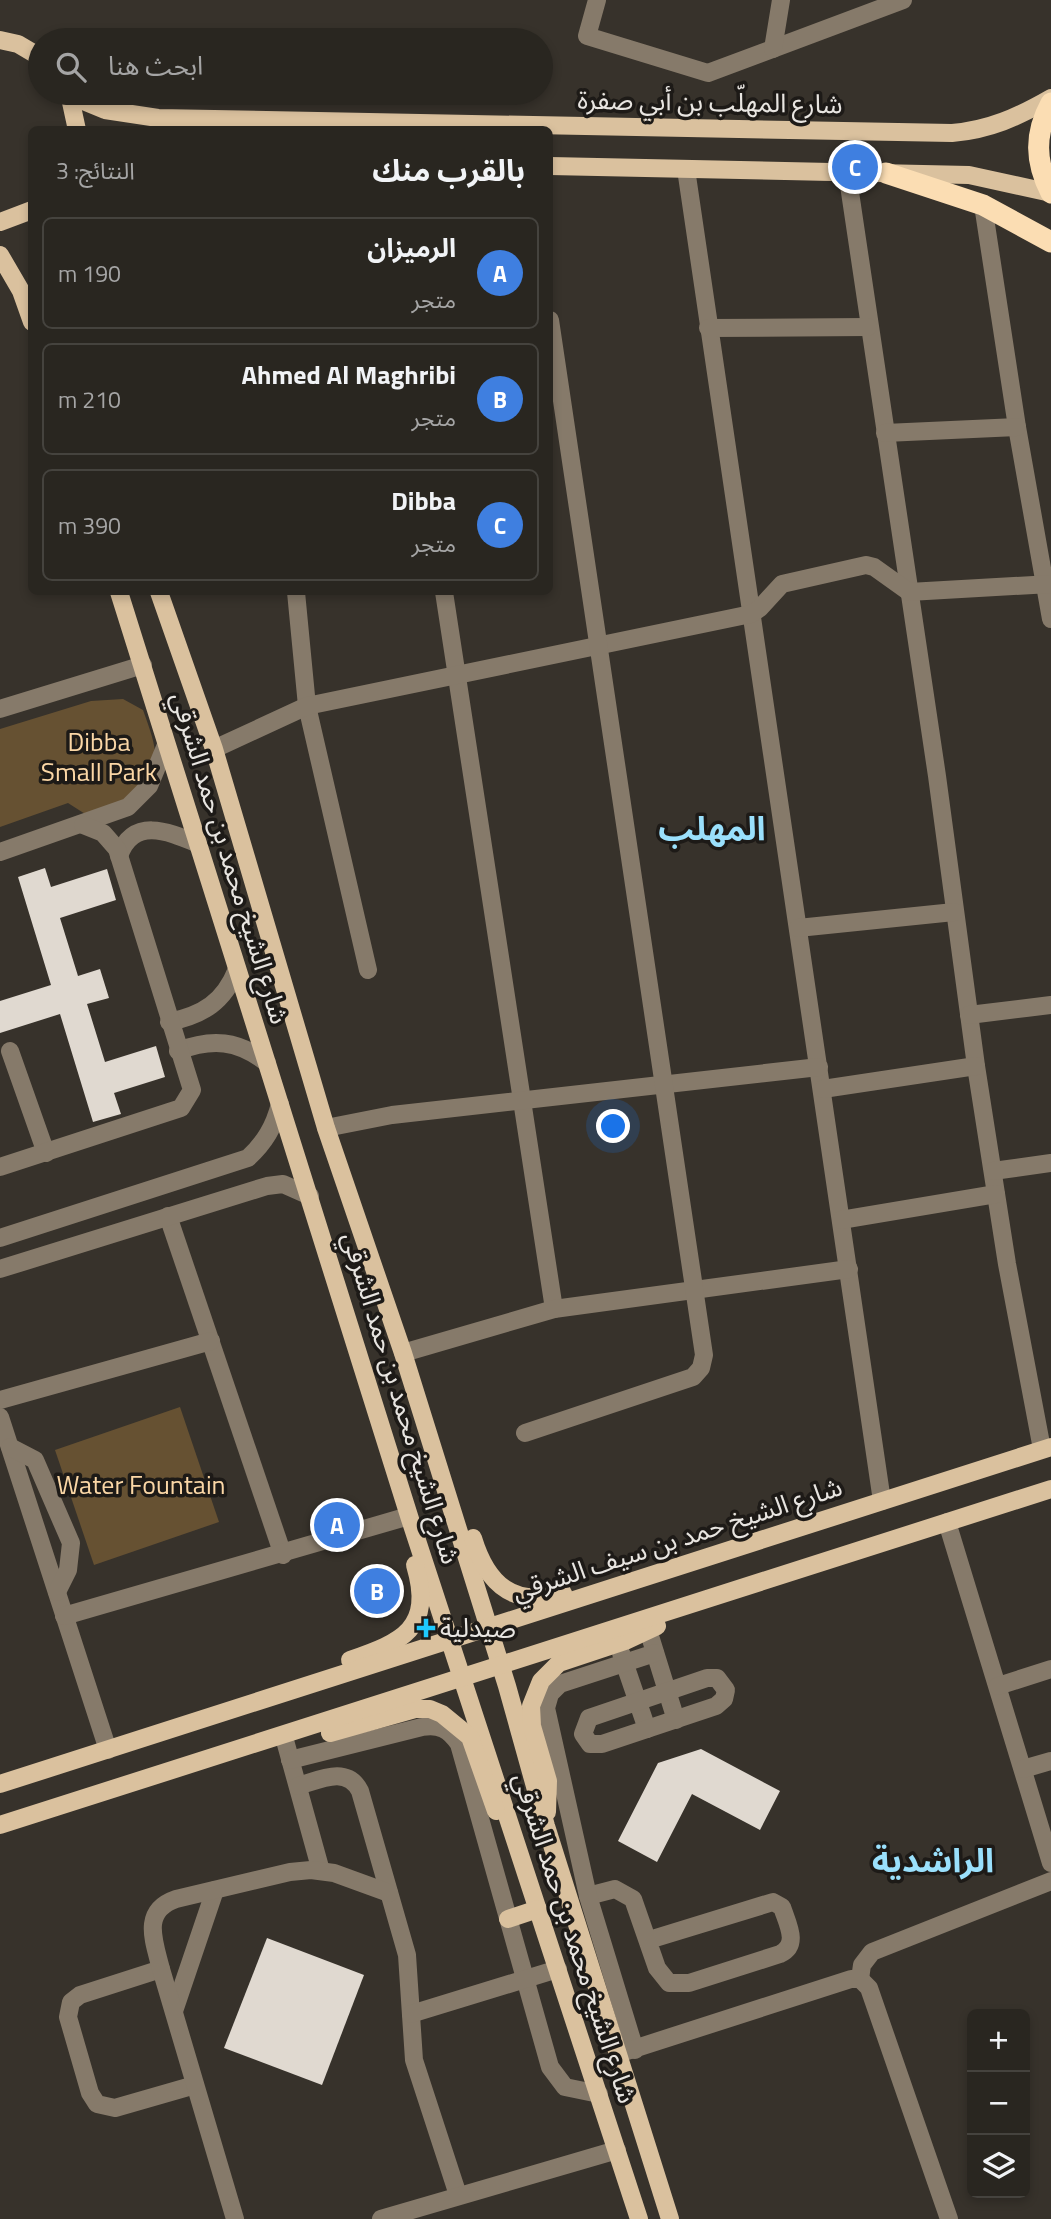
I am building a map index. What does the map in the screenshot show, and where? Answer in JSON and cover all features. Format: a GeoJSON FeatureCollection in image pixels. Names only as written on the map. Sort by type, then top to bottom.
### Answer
{"type":"FeatureCollection","features":[{"type":"Feature","properties":{"kind":"highway"},"geometry":{"type":"LineString","coordinates":[[1051,101],[1042,119],[1037,144],[1040,170],[1051,193]]}},
{"type":"Feature","properties":{"kind":"highway"},"geometry":{"type":"LineString","coordinates":[[886,173],[983,205],[1051,242]]}},
{"type":"Feature","properties":{"kind":"main road"},"geometry":{"type":"LineString","coordinates":[[0,40],[18,44],[28,50]]}},
{"type":"Feature","properties":{"kind":"main road","name":"شارع المهلّب بن أبي صفرة"},"geometry":{"type":"LineString","coordinates":[[94,105],[105,110],[158,118],[952,133],[974,131],[1011,121],[1051,101]]}},
{"type":"Feature","properties":{"kind":"main road"},"geometry":{"type":"LineString","coordinates":[[72,105],[76,126]]}},
{"type":"Feature","properties":{"kind":"main road"},"geometry":{"type":"LineString","coordinates":[[553,166],[969,176],[1051,193]]}},
{"type":"Feature","properties":{"kind":"main road"},"geometry":{"type":"LineString","coordinates":[[0,222],[28,212]]}},
{"type":"Feature","properties":{"kind":"main road"},"geometry":{"type":"LineString","coordinates":[[0,255],[13,275],[28,312]]}},
{"type":"Feature","properties":{"kind":"main road","name":"شارع الشيخ محمد بن حمد الشرقي"},"geometry":{"type":"LineString","coordinates":[[120,595],[395,1469],[639,2219]]}},
{"type":"Feature","properties":{"kind":"main road","name":"شارع الشيخ محمد بن حمد الشرقي"},"geometry":{"type":"LineString","coordinates":[[160,595],[214,749],[326,1128],[403,1353],[546,1826],[626,2052],[670,2219]]}},
{"type":"Feature","properties":{"kind":"main road","name":"شارع الشيخ حمد بن سيف الشرقي"},"geometry":{"type":"LineString","coordinates":[[0,1784],[1047,1448]]}},
{"type":"Feature","properties":{"kind":"main road"},"geometry":{"type":"LineString","coordinates":[[437,1461],[456,1486],[486,1573],[514,1594],[528,1598],[547,1598],[610,1579],[658,1573]]}},
{"type":"Feature","properties":{"kind":"main road"},"geometry":{"type":"LineString","coordinates":[[288,1692],[310,1676],[393,1645],[415,1621],[421,1597],[418,1574],[396,1500],[395,1469]]}},
{"type":"Feature","properties":{"kind":"main road"},"geometry":{"type":"LineString","coordinates":[[546,1826],[548,1781],[532,1726],[531,1706],[537,1688],[559,1664],[677,1609],[1051,1489]]}},
{"type":"Feature","properties":{"kind":"main road"},"geometry":{"type":"LineString","coordinates":[[0,1825],[500,1667],[616,1637]]}},
{"type":"Feature","properties":{"kind":"main road"},"geometry":{"type":"LineString","coordinates":[[290,1735],[335,1732],[415,1709],[430,1709],[442,1714],[470,1737],[487,1790],[517,1843]]}},
{"type":"Feature","properties":{"kind":"main road"},"geometry":{"type":"LineString","coordinates":[[508,1919],[538,1909]]}},
{"type":"Feature","properties":{"kind":"street"},"geometry":{"type":"LineString","coordinates":[[597,0],[587,36],[708,73],[773,49],[867,7],[903,0]]}},
{"type":"Feature","properties":{"kind":"street"},"geometry":{"type":"LineString","coordinates":[[773,49],[781,0]]}},
{"type":"Feature","properties":{"kind":"street"},"geometry":{"type":"LineString","coordinates":[[686,169],[882,1501]]}},
{"type":"Feature","properties":{"kind":"street"},"geometry":{"type":"LineString","coordinates":[[847,173],[996,1194],[1047,1448]]}},
{"type":"Feature","properties":{"kind":"street"},"geometry":{"type":"LineString","coordinates":[[983,205],[1017,427],[1049,584],[1051,619]]}},
{"type":"Feature","properties":{"kind":"street"},"geometry":{"type":"LineString","coordinates":[[709,328],[868,327]]}},
{"type":"Feature","properties":{"kind":"street"},"geometry":{"type":"LineString","coordinates":[[525,1433],[693,1377],[701,1368],[704,1355],[553,340]]}},
{"type":"Feature","properties":{"kind":"street"},"geometry":{"type":"LineString","coordinates":[[885,433],[1017,427]]}},
{"type":"Feature","properties":{"kind":"street"},"geometry":{"type":"LineString","coordinates":[[214,749],[307,706],[751,614],[782,584],[866,565],[874,567],[909,593],[1049,584]]}},
{"type":"Feature","properties":{"kind":"street"},"geometry":{"type":"LineString","coordinates":[[296,595],[307,706],[368,970]]}},
{"type":"Feature","properties":{"kind":"street"},"geometry":{"type":"LineString","coordinates":[[445,595],[459,675],[554,1309]]}},
{"type":"Feature","properties":{"kind":"street"},"geometry":{"type":"LineString","coordinates":[[0,709],[143,665]]}},
{"type":"Feature","properties":{"kind":"street"},"geometry":{"type":"LineString","coordinates":[[0,852],[120,812],[136,801],[149,786],[166,745]]}},
{"type":"Feature","properties":{"kind":"street"},"geometry":{"type":"LineString","coordinates":[[0,1167],[181,1108],[190,1097],[192,1083],[178,1051],[119,856],[113,843],[103,833],[83,825]]}},
{"type":"Feature","properties":{"kind":"street"},"geometry":{"type":"LineString","coordinates":[[119,856],[132,836],[147,829],[163,830],[196,843]]}},
{"type":"Feature","properties":{"kind":"street"},"geometry":{"type":"LineString","coordinates":[[798,928],[954,912]]}},
{"type":"Feature","properties":{"kind":"street"},"geometry":{"type":"LineString","coordinates":[[169,1022],[189,1018],[214,1004],[232,983],[237,969]]}},
{"type":"Feature","properties":{"kind":"street"},"geometry":{"type":"LineString","coordinates":[[969,1015],[1051,1005]]}},
{"type":"Feature","properties":{"kind":"street"},"geometry":{"type":"LineString","coordinates":[[178,1051],[198,1043],[228,1042],[256,1054],[267,1063]]}},
{"type":"Feature","properties":{"kind":"street"},"geometry":{"type":"LineString","coordinates":[[9,1051],[46,1153]]}},
{"type":"Feature","properties":{"kind":"street"},"geometry":{"type":"LineString","coordinates":[[822,1089],[976,1066]]}},
{"type":"Feature","properties":{"kind":"street"},"geometry":{"type":"LineString","coordinates":[[326,1128],[392,1115],[663,1087],[819,1067]]}},
{"type":"Feature","properties":{"kind":"street"},"geometry":{"type":"LineString","coordinates":[[1,1237],[248,1158],[264,1143],[274,1125],[280,1104]]}},
{"type":"Feature","properties":{"kind":"street"},"geometry":{"type":"LineString","coordinates":[[235,1163],[244,1192]]}},
{"type":"Feature","properties":{"kind":"street"},"geometry":{"type":"LineString","coordinates":[[993,1171],[1051,1163]]}},
{"type":"Feature","properties":{"kind":"street"},"geometry":{"type":"LineString","coordinates":[[0,1269],[244,1192],[283,1184],[310,1196]]}},
{"type":"Feature","properties":{"kind":"street"},"geometry":{"type":"LineString","coordinates":[[841,1220],[996,1194]]}},
{"type":"Feature","properties":{"kind":"street"},"geometry":{"type":"LineString","coordinates":[[167,1216],[283,1555]]}},
{"type":"Feature","properties":{"kind":"street"},"geometry":{"type":"LineString","coordinates":[[403,1353],[554,1309],[849,1269]]}},
{"type":"Feature","properties":{"kind":"street"},"geometry":{"type":"LineString","coordinates":[[0,1400],[211,1341]]}},
{"type":"Feature","properties":{"kind":"street"},"geometry":{"type":"LineString","coordinates":[[0,1417],[108,1750]]}},
{"type":"Feature","properties":{"kind":"street"},"geometry":{"type":"LineString","coordinates":[[10,1447],[35,1460],[71,1543],[68,1570],[57,1592]]}},
{"type":"Feature","properties":{"kind":"street"},"geometry":{"type":"LineString","coordinates":[[64,1616],[283,1555],[402,1518]]}},
{"type":"Feature","properties":{"kind":"street"},"geometry":{"type":"LineString","coordinates":[[947,1522],[1051,1863]]}},
{"type":"Feature","properties":{"kind":"street"},"geometry":{"type":"LineString","coordinates":[[646,1625],[676,1720]]}},
{"type":"Feature","properties":{"kind":"street"},"geometry":{"type":"LineString","coordinates":[[616,1637],[647,1729]]}},
{"type":"Feature","properties":{"kind":"street"},"geometry":{"type":"LineString","coordinates":[[656,1653],[560,1684],[550,1694],[546,1708],[626,2052],[851,1979],[860,1979],[869,1988],[949,2219]]}},
{"type":"Feature","properties":{"kind":"street"},"geometry":{"type":"LineString","coordinates":[[998,1686],[1051,1669]]}},
{"type":"Feature","properties":{"kind":"street"},"geometry":{"type":"LineString","coordinates":[[712,1677],[721,1681],[726,1690],[720,1704],[676,1720],[596,1745],[586,1740],[583,1734],[589,1718],[667,1691],[712,1677]]}},
{"type":"Feature","properties":{"kind":"street"},"geometry":{"type":"LineString","coordinates":[[290,1760],[433,1725],[453,1734],[459,1744],[553,2075],[573,2091],[599,2094]]}},
{"type":"Feature","properties":{"kind":"street"},"geometry":{"type":"LineString","coordinates":[[290,1735],[290,1760],[321,1871]]}},
{"type":"Feature","properties":{"kind":"street"},"geometry":{"type":"LineString","coordinates":[[1023,1769],[1051,1761]]}},
{"type":"Feature","properties":{"kind":"street"},"geometry":{"type":"LineString","coordinates":[[298,1786],[339,1775],[354,1781],[360,1791],[407,1955],[414,2060],[458,2195]]}},
{"type":"Feature","properties":{"kind":"street"},"geometry":{"type":"LineString","coordinates":[[235,2219],[151,1929],[158,1909],[176,1899],[290,1872],[321,1871],[389,1893]]}},
{"type":"Feature","properties":{"kind":"street"},"geometry":{"type":"LineString","coordinates":[[860,1979],[862,1965],[872,1952],[1051,1881]]}},
{"type":"Feature","properties":{"kind":"street"},"geometry":{"type":"LineString","coordinates":[[588,1896],[615,1889],[628,1894],[637,1906],[661,1977],[679,1985],[785,1952],[792,1936],[782,1907],[773,1902],[649,1940]]}},
{"type":"Feature","properties":{"kind":"street"},"geometry":{"type":"LineString","coordinates":[[174,2011],[215,1890]]}},
{"type":"Feature","properties":{"kind":"street"},"geometry":{"type":"LineString","coordinates":[[161,1969],[80,1995],[69,2006],[68,2017],[90,2093],[103,2107],[115,2108],[195,2085]]}},
{"type":"Feature","properties":{"kind":"street"},"geometry":{"type":"LineString","coordinates":[[411,2014],[558,1969]]}},
{"type":"Feature","properties":{"kind":"street"},"geometry":{"type":"LineString","coordinates":[[381,2219],[617,2150]]}},
{"type":"Feature","properties":{"kind":"green space","name":"Dibba Small Park"},"geometry":{"type":"Polygon","coordinates":[[[123,699],[143,710],[154,747],[151,779],[134,801],[93,819],[68,803],[0,827],[0,729],[91,701],[123,699]]]}},
{"type":"Feature","properties":{"kind":"green space","name":"Water Fountain"},"geometry":{"type":"Polygon","coordinates":[[[180,1407],[219,1522],[94,1565],[55,1450],[180,1407]]]}},
{"type":"Feature","properties":{"kind":"building"},"geometry":{"type":"Polygon","coordinates":[[[45,868],[51,887],[107,869],[116,900],[60,918],[78,976],[100,969],[109,998],[87,1004],[105,1062],[156,1046],[165,1077],[114,1093],[121,1114],[93,1122],[60,1014],[0,1033],[0,1001],[51,985],[18,877],[45,868]]]}},
{"type":"Feature","properties":{"kind":"building"},"geometry":{"type":"Polygon","coordinates":[[[701,1749],[780,1791],[760,1830],[692,1794],[657,1862],[618,1841],[658,1763],[701,1749]]]}},
{"type":"Feature","properties":{"kind":"building"},"geometry":{"type":"Polygon","coordinates":[[[267,1938],[364,1975],[322,2085],[224,2048],[267,1938]]]}},
{"type":"Feature","properties":{"kind":"place","name":"Dibba"},"geometry":{"type":"Point","coordinates":[855,167]}},
{"type":"Feature","properties":{"kind":"place","name":"الرميزان"},"geometry":{"type":"Point","coordinates":[337,1525]}},
{"type":"Feature","properties":{"kind":"place","name":"Ahmed Al Maghribi"},"geometry":{"type":"Point","coordinates":[377,1591]}},
{"type":"Feature","properties":{"kind":"place","name":"صيدلية"},"geometry":{"type":"Point","coordinates":[426,1628]}},
{"type":"Feature","properties":{"kind":"district","name":"المهلب"},"geometry":{"type":"Point","coordinates":[712,828]}},
{"type":"Feature","properties":{"kind":"district","name":"الراشدية"},"geometry":{"type":"Point","coordinates":[933,1860]}}]}
